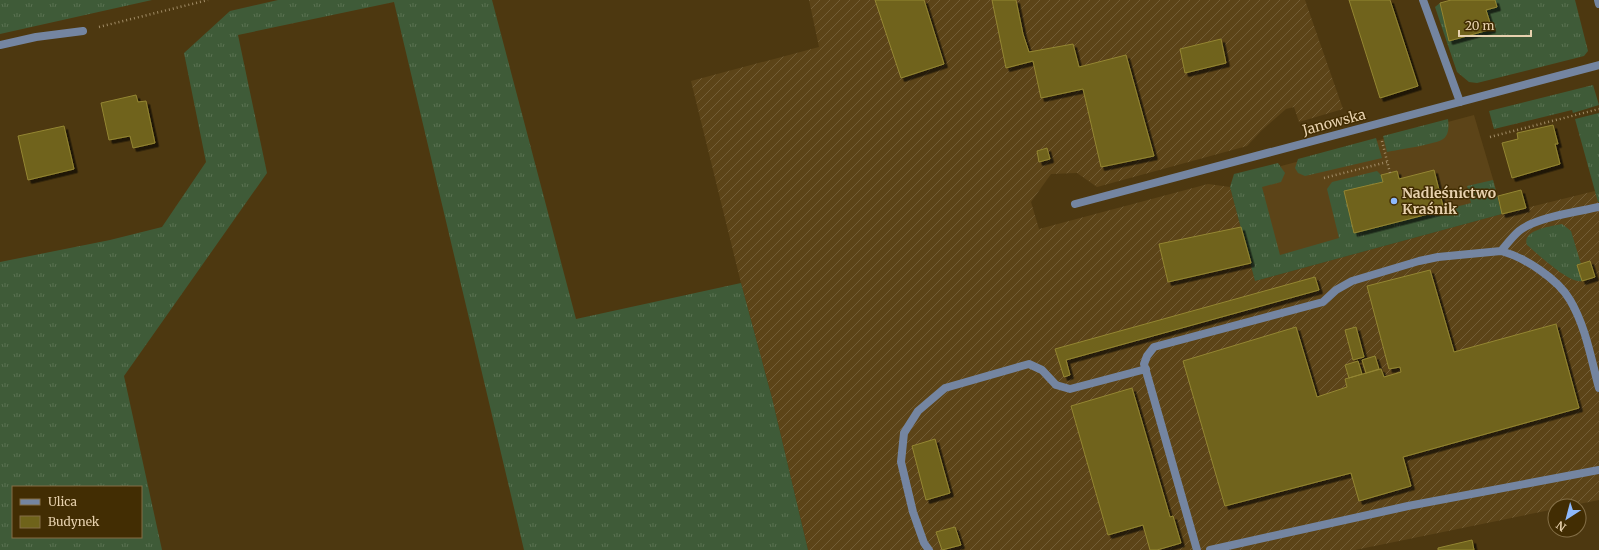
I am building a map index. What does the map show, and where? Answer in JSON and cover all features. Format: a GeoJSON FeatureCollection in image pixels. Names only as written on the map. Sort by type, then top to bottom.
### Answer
{"type":"FeatureCollection","features":[{"type":"Feature","properties":{"kind":"street"},"geometry":{"type":"LineString","coordinates":[[1423,0],[1460,102]]}},
{"type":"Feature","properties":{"kind":"street"},"geometry":{"type":"LineString","coordinates":[[1598,0],[1599,4]]}},
{"type":"Feature","properties":{"kind":"street"},"geometry":{"type":"LineString","coordinates":[[0,45],[36,37],[83,31]]}},
{"type":"Feature","properties":{"kind":"street","name":"Janowska"},"geometry":{"type":"LineString","coordinates":[[1075,204],[1599,65]]}},
{"type":"Feature","properties":{"kind":"street"},"geometry":{"type":"LineString","coordinates":[[1501,251],[1509,240],[1520,230],[1533,222],[1599,207]]}},
{"type":"Feature","properties":{"kind":"street"},"geometry":{"type":"LineString","coordinates":[[1197,550],[1144,364],[1147,356],[1154,347],[1323,302],[1336,290],[1352,281],[1419,261],[1438,257],[1501,251],[1514,255],[1528,262],[1548,277],[1570,300],[1586,338],[1599,388]]}},
{"type":"Feature","properties":{"kind":"street"},"geometry":{"type":"LineString","coordinates":[[929,550],[924,544],[913,512],[902,462],[904,433],[918,411],[945,388],[1028,364],[1042,370],[1056,385],[1070,389],[1146,370]]}},
{"type":"Feature","properties":{"kind":"street"},"geometry":{"type":"LineString","coordinates":[[1210,550],[1408,506],[1599,470]]}},
{"type":"Feature","properties":{"kind":"path"},"geometry":{"type":"LineString","coordinates":[[83,31],[208,0]]}},
{"type":"Feature","properties":{"kind":"path"},"geometry":{"type":"LineString","coordinates":[[1490,137],[1599,109]]}},
{"type":"Feature","properties":{"kind":"path"},"geometry":{"type":"LineString","coordinates":[[1382,140],[1390,173]]}},
{"type":"Feature","properties":{"kind":"path"},"geometry":{"type":"LineString","coordinates":[[1324,178],[1387,162]]}},
{"type":"Feature","properties":{"kind":"shaded area"},"geometry":{"type":"Polygon","coordinates":[[[809,0],[1305,0],[1343,109],[1299,122],[1294,107],[1286,109],[1262,130],[1247,146],[1097,187],[1077,173],[1051,174],[1031,202],[1039,229],[1208,184],[1230,187],[1255,281],[1502,214],[1595,191],[1599,203],[1599,500],[1587,502],[1587,498],[1547,498],[1547,511],[1355,550],[808,550],[772,398],[741,283],[691,81],[819,47],[809,0]]]}},
{"type":"Feature","properties":{"kind":"shaded area"},"geometry":{"type":"Polygon","coordinates":[[[1474,115],[1498,196],[1255,281],[1230,187],[1273,177],[1281,166],[1474,115]]]}},
{"type":"Feature","properties":{"kind":"green space"},"geometry":{"type":"Polygon","coordinates":[[[0,0],[152,0],[0,34],[0,0]]]}},
{"type":"Feature","properties":{"kind":"green space"},"geometry":{"type":"Polygon","coordinates":[[[278,0],[492,0],[576,319],[741,283],[772,398],[808,550],[524,550],[394,2],[238,35],[267,173],[124,376],[162,550],[0,550],[0,262],[110,240],[162,227],[206,162],[184,53],[230,11],[278,0]]]}},
{"type":"Feature","properties":{"kind":"green space"},"geometry":{"type":"Polygon","coordinates":[[[1495,0],[1575,0],[1588,51],[1584,56],[1477,83],[1469,82],[1457,72],[1435,7],[1440,3],[1449,41],[1492,29],[1486,10],[1495,0]]]}},
{"type":"Feature","properties":{"kind":"green space"},"geometry":{"type":"Polygon","coordinates":[[[1593,85],[1599,105],[1573,113],[1572,110],[1494,129],[1489,111],[1593,85]]]}},
{"type":"Feature","properties":{"kind":"green space"},"geometry":{"type":"Polygon","coordinates":[[[1599,113],[1599,202],[1598,202],[1575,119],[1599,113]]]}},
{"type":"Feature","properties":{"kind":"green space"},"geometry":{"type":"Polygon","coordinates":[[[1448,119],[1447,133],[1443,139],[1425,145],[1387,152],[1383,136],[1448,119]]]}},
{"type":"Feature","properties":{"kind":"green space"},"geometry":{"type":"Polygon","coordinates":[[[1376,138],[1382,158],[1305,176],[1298,173],[1295,168],[1298,159],[1376,138]]]}},
{"type":"Feature","properties":{"kind":"green space"},"geometry":{"type":"Polygon","coordinates":[[[1278,163],[1285,173],[1281,182],[1262,187],[1280,255],[1339,238],[1327,189],[1332,182],[1377,171],[1381,175],[1383,182],[1344,191],[1354,233],[1471,203],[1467,186],[1493,180],[1502,214],[1255,281],[1230,187],[1234,174],[1278,163]]]}},
{"type":"Feature","properties":{"kind":"green space"},"geometry":{"type":"Polygon","coordinates":[[[1562,224],[1571,231],[1581,264],[1577,265],[1582,281],[1576,281],[1569,278],[1527,245],[1526,240],[1533,232],[1562,224]]]}},
{"type":"Feature","properties":{"kind":"building"},"geometry":{"type":"Polygon","coordinates":[[[875,0],[924,0],[944,64],[901,78],[875,0]]]}},
{"type":"Feature","properties":{"kind":"building"},"geometry":{"type":"Polygon","coordinates":[[[992,0],[1016,0],[1023,34],[1029,52],[1073,44],[1079,67],[1126,55],[1154,156],[1101,167],[1083,89],[1041,98],[1033,61],[1006,68],[992,0]]]}},
{"type":"Feature","properties":{"kind":"building"},"geometry":{"type":"Polygon","coordinates":[[[1349,0],[1390,0],[1418,86],[1380,98],[1349,0]]]}},
{"type":"Feature","properties":{"kind":"building"},"geometry":{"type":"Polygon","coordinates":[[[1451,0],[1495,0],[1497,7],[1486,10],[1492,29],[1449,41],[1440,3],[1451,0]]]}},
{"type":"Feature","properties":{"kind":"building"},"geometry":{"type":"Polygon","coordinates":[[[1221,39],[1226,63],[1185,73],[1180,49],[1221,39]]]}},
{"type":"Feature","properties":{"kind":"building"},"geometry":{"type":"Polygon","coordinates":[[[136,95],[138,102],[146,101],[155,143],[133,148],[130,136],[109,140],[101,103],[136,95]]]}},
{"type":"Feature","properties":{"kind":"building"},"geometry":{"type":"Polygon","coordinates":[[[1553,125],[1558,144],[1555,144],[1560,164],[1512,178],[1502,143],[1518,139],[1517,133],[1553,125]]]}},
{"type":"Feature","properties":{"kind":"building"},"geometry":{"type":"Polygon","coordinates":[[[64,126],[74,169],[28,180],[18,136],[64,126]]]}},
{"type":"Feature","properties":{"kind":"building"},"geometry":{"type":"Polygon","coordinates":[[[1047,148],[1050,159],[1039,162],[1037,151],[1047,148]]]}},
{"type":"Feature","properties":{"kind":"building","name":"Nadleśnictwo Kraśnik"},"geometry":{"type":"Polygon","coordinates":[[[1434,170],[1444,210],[1354,233],[1344,191],[1383,182],[1381,175],[1397,171],[1399,179],[1434,170]]]}},
{"type":"Feature","properties":{"kind":"building"},"geometry":{"type":"Polygon","coordinates":[[[1521,190],[1526,208],[1502,214],[1498,196],[1521,190]]]}},
{"type":"Feature","properties":{"kind":"building"},"geometry":{"type":"Polygon","coordinates":[[[1241,227],[1251,263],[1168,282],[1159,244],[1241,227]]]}},
{"type":"Feature","properties":{"kind":"building"},"geometry":{"type":"Polygon","coordinates":[[[1590,261],[1595,277],[1582,281],[1577,265],[1590,261]]]}},
{"type":"Feature","properties":{"kind":"building"},"geometry":{"type":"Polygon","coordinates":[[[1430,270],[1454,352],[1556,324],[1579,408],[1403,457],[1411,486],[1359,501],[1351,473],[1225,506],[1183,361],[1296,327],[1317,397],[1347,387],[1345,379],[1381,369],[1384,377],[1401,372],[1400,367],[1389,369],[1367,286],[1430,270]]]}},
{"type":"Feature","properties":{"kind":"building"},"geometry":{"type":"Polygon","coordinates":[[[1315,277],[1319,290],[1066,360],[1070,375],[1064,377],[1055,349],[1315,277]]]}},
{"type":"Feature","properties":{"kind":"building"},"geometry":{"type":"Polygon","coordinates":[[[1356,327],[1364,357],[1353,360],[1345,330],[1356,327]]]}},
{"type":"Feature","properties":{"kind":"building"},"geometry":{"type":"Polygon","coordinates":[[[1375,356],[1379,369],[1366,373],[1362,360],[1375,356]]]}},
{"type":"Feature","properties":{"kind":"building"},"geometry":{"type":"Polygon","coordinates":[[[1358,361],[1362,374],[1349,378],[1345,365],[1358,361]]]}},
{"type":"Feature","properties":{"kind":"building"},"geometry":{"type":"Polygon","coordinates":[[[1132,388],[1170,517],[1173,516],[1181,543],[1157,550],[1150,550],[1143,525],[1108,535],[1071,406],[1132,388]]]}},
{"type":"Feature","properties":{"kind":"building"},"geometry":{"type":"Polygon","coordinates":[[[935,439],[950,493],[926,500],[912,446],[935,439]]]}},
{"type":"Feature","properties":{"kind":"building"},"geometry":{"type":"Polygon","coordinates":[[[955,527],[961,545],[942,550],[936,532],[955,527]]]}},
{"type":"Feature","properties":{"kind":"building"},"geometry":{"type":"Polygon","coordinates":[[[1472,540],[1474,550],[1438,550],[1438,548],[1472,540]]]}},
{"type":"Feature","properties":{"kind":"place","name":"Nadleśnictwo Kraśnik"},"geometry":{"type":"Point","coordinates":[1394,201]}}]}
